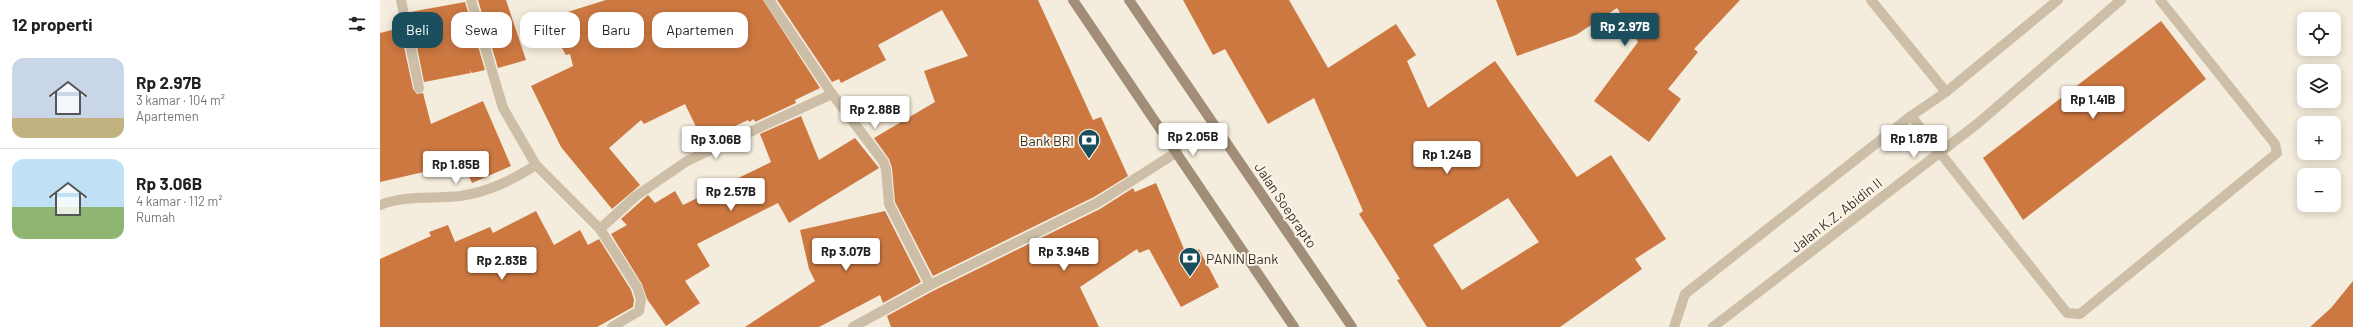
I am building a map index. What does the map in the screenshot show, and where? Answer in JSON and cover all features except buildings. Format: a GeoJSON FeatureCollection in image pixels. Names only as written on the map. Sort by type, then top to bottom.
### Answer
{"type":"FeatureCollection","features":[{"type":"Feature","properties":{"kind":"main road"},"geometry":{"type":"LineString","coordinates":[[1073,0],[1294,327]]}},
{"type":"Feature","properties":{"kind":"main road","name":"Jalan Soeprapto"},"geometry":{"type":"LineString","coordinates":[[1129,0],[1352,327]]}},
{"type":"Feature","properties":{"kind":"street"},"geometry":{"type":"LineString","coordinates":[[401,0],[419,88]]}},
{"type":"Feature","properties":{"kind":"street"},"geometry":{"type":"LineString","coordinates":[[471,0],[503,108],[536,165],[600,229],[640,296],[639,311],[612,327]]}},
{"type":"Feature","properties":{"kind":"street"},"geometry":{"type":"LineString","coordinates":[[769,0],[832,94],[883,161],[886,170],[889,204],[930,285]]}},
{"type":"Feature","properties":{"kind":"street"},"geometry":{"type":"LineString","coordinates":[[1871,0],[1946,92]]}},
{"type":"Feature","properties":{"kind":"street"},"geometry":{"type":"LineString","coordinates":[[1674,327],[1684,294],[1911,116],[1946,92],[2058,0]]}},
{"type":"Feature","properties":{"kind":"street","name":"Jalan K.Z. Abidin II"},"geometry":{"type":"LineString","coordinates":[[1713,327],[1977,124],[2121,0]]}},
{"type":"Feature","properties":{"kind":"street"},"geometry":{"type":"LineString","coordinates":[[1911,116],[2067,313],[2076,315],[2083,312],[2277,153],[2275,144],[2160,0]]}},
{"type":"Feature","properties":{"kind":"street"},"geometry":{"type":"LineString","coordinates":[[600,229],[636,196],[687,161],[832,94]]}},
{"type":"Feature","properties":{"kind":"street"},"geometry":{"type":"LineString","coordinates":[[853,327],[930,285],[1097,203],[1177,152]]}},
{"type":"Feature","properties":{"kind":"street"},"geometry":{"type":"LineString","coordinates":[[380,205],[407,200],[476,193],[510,182],[536,165]]}},
{"type":"Feature","properties":{"kind":"place","name":"Bank BRI"},"geometry":{"type":"Point","coordinates":[1089,160]}},
{"type":"Feature","properties":{"kind":"place","name":"PANIN Bank"},"geometry":{"type":"Point","coordinates":[1190,278]}}]}
